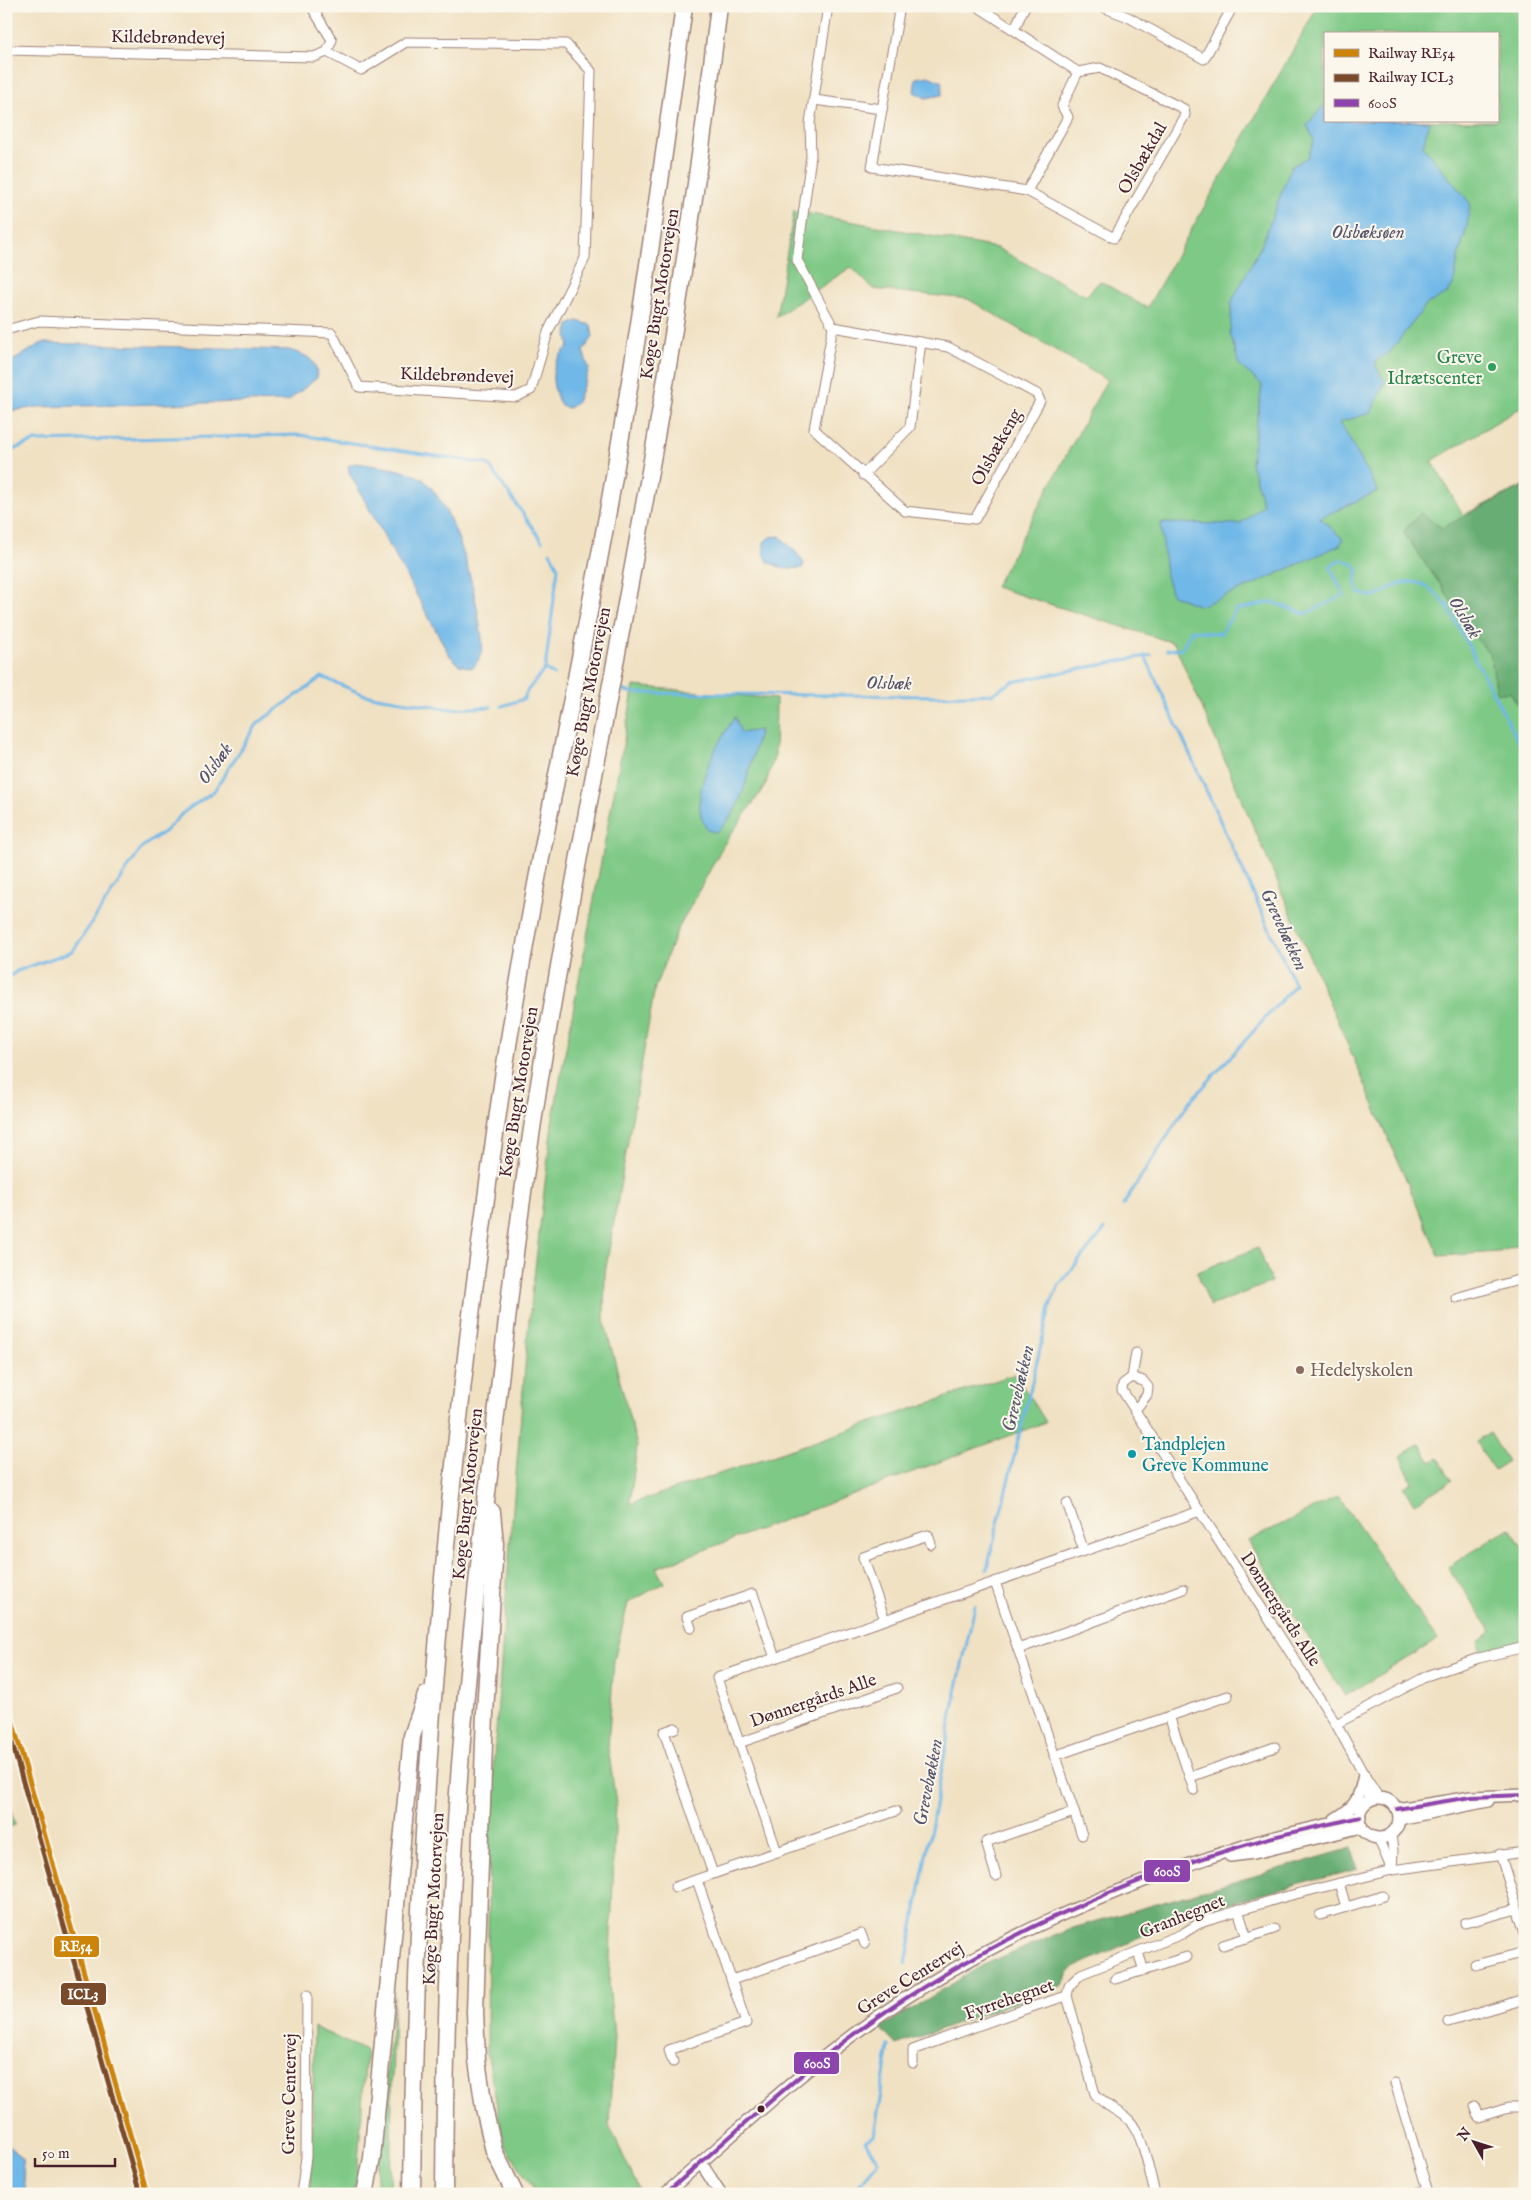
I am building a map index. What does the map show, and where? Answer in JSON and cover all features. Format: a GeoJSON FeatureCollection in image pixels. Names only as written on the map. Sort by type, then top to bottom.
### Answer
{"type":"FeatureCollection","features":[{"type":"Feature","properties":{"kind":"highway","name":"Køge Bugt Motorvejen"},"geometry":{"type":"LineString","coordinates":[[412,2194],[412,2109],[423,1830],[434,1672],[453,1462],[476,1274],[503,1078],[528,922],[606,521],[636,346],[684,6]]}},
{"type":"Feature","properties":{"kind":"highway","name":"Køge Bugt Motorvejen"},"geometry":{"type":"LineString","coordinates":[[444,2194],[445,2106],[456,1836],[467,1676],[511,1279],[538,1087],[565,926],[640,526],[673,337],[702,147],[719,6]]}},
{"type":"Feature","properties":{"kind":"highway"},"geometry":{"type":"LineString","coordinates":[[489,1477],[495,1544],[485,1713],[474,2012],[476,2060],[486,2117],[494,2151],[515,2194]]}},
{"type":"Feature","properties":{"kind":"highway"},"geometry":{"type":"LineString","coordinates":[[365,2194],[372,2158],[412,1736],[434,1672]]}},
{"type":"Feature","properties":{"kind":"street"},"geometry":{"type":"LineString","coordinates":[[311,6],[332,40],[327,52]]}},
{"type":"Feature","properties":{"kind":"street"},"geometry":{"type":"LineString","coordinates":[[828,6],[810,123],[812,156],[797,260],[833,327]]}},
{"type":"Feature","properties":{"kind":"street","name":"Olsbækdal"},"geometry":{"type":"LineString","coordinates":[[900,6],[872,167],[1027,191],[1114,238],[1185,115],[1184,109],[1100,68],[1078,72]]}},
{"type":"Feature","properties":{"kind":"street"},"geometry":{"type":"LineString","coordinates":[[977,6],[1078,72],[1062,106],[1068,117],[1027,191]]}},
{"type":"Feature","properties":{"kind":"street"},"geometry":{"type":"LineString","coordinates":[[1014,30],[1026,6]]}},
{"type":"Feature","properties":{"kind":"street"},"geometry":{"type":"LineString","coordinates":[[1100,6],[1128,17],[1204,59],[1233,6]]}},
{"type":"Feature","properties":{"kind":"street","name":"Kildebrøndevej"},"geometry":{"type":"LineString","coordinates":[[6,50],[314,58],[327,52],[360,70],[406,42],[566,44],[591,70],[585,258],[548,332],[531,390],[516,397],[359,387],[332,333],[39,321],[6,330]]}},
{"type":"Feature","properties":{"kind":"street"},"geometry":{"type":"LineString","coordinates":[[814,100],[882,110]]}},
{"type":"Feature","properties":{"kind":"street","name":"Olsbækeng"},"geometry":{"type":"LineString","coordinates":[[833,327],[921,342],[948,347],[1037,394],[1040,401],[975,519],[905,511],[863,476],[814,429],[833,327]]}},
{"type":"Feature","properties":{"kind":"street"},"geometry":{"type":"LineString","coordinates":[[863,476],[910,427],[921,342]]}},
{"type":"Feature","properties":{"kind":"street"},"geometry":{"type":"LineString","coordinates":[[1456,1298],[1525,1278]]}},
{"type":"Feature","properties":{"kind":"street","name":"Dønnergårds Alle"},"geometry":{"type":"LineString","coordinates":[[1136,1353],[1132,1377],[1125,1381],[1122,1390],[1336,1724],[1375,1799]]}},
{"type":"Feature","properties":{"kind":"street"},"geometry":{"type":"LineString","coordinates":[[1132,1377],[1142,1381],[1148,1387],[1147,1395],[1135,1410]]}},
{"type":"Feature","properties":{"kind":"street"},"geometry":{"type":"LineString","coordinates":[[1067,1503],[1084,1551]]}},
{"type":"Feature","properties":{"kind":"street","name":"Dønnergårds Alle"},"geometry":{"type":"LineString","coordinates":[[777,1852],[717,1678],[1200,1511]]}},
{"type":"Feature","properties":{"kind":"street"},"geometry":{"type":"LineString","coordinates":[[885,1620],[863,1557],[928,1535],[931,1544]]}},
{"type":"Feature","properties":{"kind":"street"},"geometry":{"type":"LineString","coordinates":[[995,1582],[1082,1835]]}},
{"type":"Feature","properties":{"kind":"street"},"geometry":{"type":"LineString","coordinates":[[1018,1649],[1183,1588]]}},
{"type":"Feature","properties":{"kind":"street"},"geometry":{"type":"LineString","coordinates":[[691,1628],[687,1617],[753,1594],[775,1658]]}},
{"type":"Feature","properties":{"kind":"street"},"geometry":{"type":"LineString","coordinates":[[1336,1724],[1429,1675],[1479,1658],[1525,1647]]}},
{"type":"Feature","properties":{"kind":"street","name":"Dønnergårds Alle"},"geometry":{"type":"LineString","coordinates":[[740,1743],[897,1688]]}},
{"type":"Feature","properties":{"kind":"street"},"geometry":{"type":"LineString","coordinates":[[1054,1756],[1228,1696]]}},
{"type":"Feature","properties":{"kind":"street"},"geometry":{"type":"LineString","coordinates":[[1169,1716],[1194,1790]]}},
{"type":"Feature","properties":{"kind":"street"},"geometry":{"type":"LineString","coordinates":[[675,1728],[664,1732],[713,1874]]}},
{"type":"Feature","properties":{"kind":"street"},"geometry":{"type":"LineString","coordinates":[[1190,1777],[1276,1747]]}},
{"type":"Feature","properties":{"kind":"street"},"geometry":{"type":"LineString","coordinates":[[1322,1826],[1350,1810],[1356,1804],[1364,1775]]}},
{"type":"Feature","properties":{"kind":"street"},"geometry":{"type":"LineString","coordinates":[[1398,1814],[1471,1805],[1500,1797],[1525,1795]]}},
{"type":"Feature","properties":{"kind":"street"},"geometry":{"type":"LineString","coordinates":[[1375,1799],[1388,1800],[1398,1814],[1396,1828],[1391,1834],[1378,1838],[1369,1835],[1361,1822],[1363,1807],[1375,1799]]}},
{"type":"Feature","properties":{"kind":"street"},"geometry":{"type":"LineString","coordinates":[[675,1887],[896,1811]]}},
{"type":"Feature","properties":{"kind":"street"},"geometry":{"type":"LineString","coordinates":[[996,1876],[986,1842],[1074,1812]]}},
{"type":"Feature","properties":{"kind":"street","name":"Greve Centervej"},"geometry":{"type":"LineString","coordinates":[[665,2194],[822,2057],[920,1989],[993,1948],[1050,1920],[1120,1891],[1251,1844],[1322,1826],[1361,1822]]}},
{"type":"Feature","properties":{"kind":"street","name":"Greve Centervej"},"geometry":{"type":"LineString","coordinates":[[1214,1858],[1254,1853],[1361,1822]]}},
{"type":"Feature","properties":{"kind":"street"},"geometry":{"type":"LineString","coordinates":[[1391,1834],[1393,1851],[1392,1870]]}},
{"type":"Feature","properties":{"kind":"street"},"geometry":{"type":"LineString","coordinates":[[1378,1838],[1392,1870]]}},
{"type":"Feature","properties":{"kind":"street","name":"Granhegnet"},"geometry":{"type":"LineString","coordinates":[[1067,1996],[1069,1986],[1081,1974],[1182,1934],[1203,1921],[1238,1910],[1392,1870],[1525,1852]]}},
{"type":"Feature","properties":{"kind":"street"},"geometry":{"type":"LineString","coordinates":[[1500,1854],[1525,1933]]}},
{"type":"Feature","properties":{"kind":"street"},"geometry":{"type":"LineString","coordinates":[[673,2062],[669,2050],[746,2023],[697,1880]]}},
{"type":"Feature","properties":{"kind":"street"},"geometry":{"type":"LineString","coordinates":[[1339,1883],[1346,1907]]}},
{"type":"Feature","properties":{"kind":"street"},"geometry":{"type":"LineString","coordinates":[[1320,1916],[1383,1896]]}},
{"type":"Feature","properties":{"kind":"street"},"geometry":{"type":"LineString","coordinates":[[1465,1923],[1517,1909]]}},
{"type":"Feature","properties":{"kind":"street","name":"Granhegnet"},"geometry":{"type":"LineString","coordinates":[[1238,1910],[1247,1938]]}},
{"type":"Feature","properties":{"kind":"street"},"geometry":{"type":"LineString","coordinates":[[1223,1945],[1274,1929]]}},
{"type":"Feature","properties":{"kind":"street"},"geometry":{"type":"LineString","coordinates":[[732,1980],[861,1934],[865,1944]]}},
{"type":"Feature","properties":{"kind":"street","name":"Granhegnet"},"geometry":{"type":"LineString","coordinates":[[1138,1952],[1144,1970]]}},
{"type":"Feature","properties":{"kind":"street"},"geometry":{"type":"LineString","coordinates":[[1475,1965],[1525,1952]]}},
{"type":"Feature","properties":{"kind":"street","name":"Granhegnet"},"geometry":{"type":"LineString","coordinates":[[1115,1979],[1187,1957]]}},
{"type":"Feature","properties":{"kind":"street","name":"Greve Centervej"},"geometry":{"type":"LineString","coordinates":[[301,2194],[306,2157],[307,1995]]}},
{"type":"Feature","properties":{"kind":"street","name":"Fyrrehegnet"},"geometry":{"type":"LineString","coordinates":[[913,2063],[913,2050],[1015,2011],[1067,1996],[1094,2094],[1102,2102],[1128,2119],[1136,2128],[1155,2194]]}},
{"type":"Feature","properties":{"kind":"street"},"geometry":{"type":"LineString","coordinates":[[1448,2022],[1525,1999]]}},
{"type":"Feature","properties":{"kind":"street"},"geometry":{"type":"LineString","coordinates":[[1395,2083],[1427,2189],[1412,2194]]}},
{"type":"Feature","properties":{"kind":"street"},"geometry":{"type":"LineString","coordinates":[[1475,2106],[1479,2117],[1508,2108],[1525,2108]]}},
{"type":"Feature","properties":{"kind":"street"},"geometry":{"type":"LineString","coordinates":[[701,2162],[721,2194]]}},
{"type":"Feature","properties":{"kind":"green space"},"geometry":{"type":"Polygon","coordinates":[[[1318,6],[1525,6],[1525,405],[1432,461],[1463,515],[1525,485],[1525,1243],[1499,1252],[1439,1256],[1174,643],[995,587],[1107,380],[968,299],[873,289],[851,267],[776,317],[794,211],[997,248],[1086,296],[1100,281],[1147,308],[1318,6]]]}},
{"type":"Feature","properties":{"kind":"green space"},"geometry":{"type":"Polygon","coordinates":[[[1525,485],[1525,718],[1511,693],[1497,693],[1490,654],[1469,631],[1442,587],[1403,532],[1421,513],[1442,528],[1525,485]]]}},
{"type":"Feature","properties":{"kind":"green space"},"geometry":{"type":"Polygon","coordinates":[[[634,686],[776,699],[775,755],[765,786],[724,844],[676,933],[655,987],[605,1273],[604,1320],[637,1446],[630,1504],[1015,1374],[1046,1422],[656,1568],[664,1583],[628,1603],[614,1660],[608,1747],[616,1803],[609,1984],[614,2037],[609,2125],[641,2194],[537,2194],[504,2144],[487,2052],[489,1823],[529,1320],[552,1123],[634,686]]]}},
{"type":"Feature","properties":{"kind":"green space"},"geometry":{"type":"Polygon","coordinates":[[[1258,1248],[1272,1282],[1210,1306],[1197,1272],[1258,1248]]]}},
{"type":"Feature","properties":{"kind":"green space"},"geometry":{"type":"Polygon","coordinates":[[[1490,1433],[1508,1461],[1494,1470],[1476,1442],[1490,1433]]]}},
{"type":"Feature","properties":{"kind":"green space"},"geometry":{"type":"Polygon","coordinates":[[[1420,1444],[1431,1462],[1438,1458],[1452,1480],[1414,1504],[1404,1487],[1412,1482],[1400,1456],[1420,1444]]]}},
{"type":"Feature","properties":{"kind":"green space"},"geometry":{"type":"Polygon","coordinates":[[[1338,1496],[1437,1640],[1345,1696],[1248,1541],[1338,1496]]]}},
{"type":"Feature","properties":{"kind":"green space"},"geometry":{"type":"Polygon","coordinates":[[[1510,1528],[1525,1551],[1525,1641],[1483,1652],[1478,1641],[1492,1632],[1448,1567],[1510,1528]]]}},
{"type":"Feature","properties":{"kind":"green space"},"geometry":{"type":"Polygon","coordinates":[[[6,1793],[15,1825],[6,1828],[6,1793]]]}},
{"type":"Feature","properties":{"kind":"green space"},"geometry":{"type":"Polygon","coordinates":[[[1352,1848],[1358,1869],[1199,1911],[1073,1968],[1061,1986],[896,2045],[880,2028],[983,1965],[1073,1928],[1352,1848]]]}},
{"type":"Feature","properties":{"kind":"green space"},"geometry":{"type":"Polygon","coordinates":[[[394,1996],[390,2194],[375,2194],[394,1996]]]}},
{"type":"Feature","properties":{"kind":"green space"},"geometry":{"type":"Polygon","coordinates":[[[314,2027],[366,2051],[357,2177],[353,2194],[309,2194],[312,2157],[314,2027]]]}},
{"type":"Feature","properties":{"kind":"water"},"geometry":{"type":"Polygon","coordinates":[[[928,76],[942,82],[942,95],[926,98],[914,92],[916,78],[928,76]]]}},
{"type":"Feature","properties":{"kind":"water","name":"Olsbæksøen"},"geometry":{"type":"Polygon","coordinates":[[[1324,105],[1324,122],[1429,122],[1423,147],[1470,203],[1467,227],[1459,253],[1454,283],[1447,294],[1427,304],[1390,352],[1376,361],[1376,367],[1385,382],[1371,413],[1340,422],[1378,491],[1320,518],[1343,539],[1340,545],[1250,586],[1200,606],[1172,595],[1166,576],[1161,523],[1240,524],[1263,505],[1251,463],[1262,385],[1239,365],[1230,333],[1232,301],[1262,244],[1291,167],[1308,157],[1314,140],[1307,125],[1324,105]]]}},
{"type":"Feature","properties":{"kind":"water"},"geometry":{"type":"Polygon","coordinates":[[[577,321],[591,325],[593,337],[583,351],[589,369],[577,402],[569,408],[561,406],[557,398],[553,374],[557,360],[569,346],[567,334],[569,325],[577,321]]]}},
{"type":"Feature","properties":{"kind":"water"},"geometry":{"type":"Polygon","coordinates":[[[42,343],[289,350],[301,354],[312,361],[317,378],[288,401],[37,407],[6,412],[6,365],[42,343]]]}},
{"type":"Feature","properties":{"kind":"water"},"geometry":{"type":"Polygon","coordinates":[[[356,463],[392,469],[419,477],[436,494],[446,511],[468,569],[482,637],[482,651],[478,661],[472,668],[459,665],[450,656],[349,472],[348,466],[356,463]]]}},
{"type":"Feature","properties":{"kind":"water"},"geometry":{"type":"Polygon","coordinates":[[[780,536],[802,559],[804,564],[802,568],[785,569],[768,562],[764,553],[764,542],[770,537],[780,536]]]}},
{"type":"Feature","properties":{"kind":"water"},"geometry":{"type":"Polygon","coordinates":[[[735,717],[741,733],[760,730],[745,785],[734,811],[716,832],[709,831],[702,819],[701,789],[719,742],[735,717]]]}},
{"type":"Feature","properties":{"kind":"water"},"geometry":{"type":"Polygon","coordinates":[[[6,2142],[22,2160],[26,2194],[6,2194],[6,2142]]]}},
{"type":"Feature","properties":{"kind":"waterway"},"geometry":{"type":"LineString","coordinates":[[6,452],[36,441],[300,435],[488,464],[542,541]]}},
{"type":"Feature","properties":{"kind":"waterway"},"geometry":{"type":"LineString","coordinates":[[545,669],[558,568],[550,552]]}},
{"type":"Feature","properties":{"kind":"waterway","name":"Olsbæk"},"geometry":{"type":"LineString","coordinates":[[1167,650],[1182,648],[1192,630],[1220,634],[1236,610],[1272,602],[1305,614],[1344,595],[1330,567],[1340,560],[1352,563],[1358,571],[1355,583],[1359,593],[1375,596],[1402,583],[1417,582],[1429,588],[1448,607],[1525,754]]}},
{"type":"Feature","properties":{"kind":"waterway","name":"Olsbæk"},"geometry":{"type":"LineString","coordinates":[[622,690],[633,693],[938,696],[992,694],[1012,682],[1151,655]]}},
{"type":"Feature","properties":{"kind":"waterway","name":"Grevebækken"},"geometry":{"type":"LineString","coordinates":[[1123,1205],[1188,1104],[1295,985],[1145,656]]}},
{"type":"Feature","properties":{"kind":"waterway","name":"Olsbæk"},"geometry":{"type":"LineString","coordinates":[[502,706],[524,699],[527,691],[545,669],[554,675]]}},
{"type":"Feature","properties":{"kind":"waterway","name":"Olsbæk"},"geometry":{"type":"LineString","coordinates":[[6,979],[17,971],[73,951],[142,847],[165,831],[184,812],[214,791],[258,723],[322,677],[365,695],[450,709],[491,707]]}},
{"type":"Feature","properties":{"kind":"waterway","name":"Grevebækken"},"geometry":{"type":"LineString","coordinates":[[987,1569],[1051,1303],[1059,1285],[1105,1229]]}},
{"type":"Feature","properties":{"kind":"waterway","name":"Grevebækken"},"geometry":{"type":"LineString","coordinates":[[906,1964],[956,1692],[975,1606]]}},
{"type":"Feature","properties":{"kind":"waterway","name":"Grevebækken"},"geometry":{"type":"LineString","coordinates":[[851,2194],[878,2162],[865,2141],[874,2135],[889,2046]]}},
{"type":"Feature","properties":{"kind":"rail line","name":"RE54"},"geometry":{"type":"LineString","coordinates":[[6,1699],[147,2194]]}},
{"type":"Feature","properties":{"kind":"rail line","name":"ICL3"},"geometry":{"type":"LineString","coordinates":[[6,1722],[140,2194]]}},
{"type":"Feature","properties":{"kind":"transit line","name":"600S"},"geometry":{"type":"LineString","coordinates":[[1397,1809],[1471,1797],[1525,1795]]}},
{"type":"Feature","properties":{"kind":"transit line","name":"600S"},"geometry":{"type":"LineString","coordinates":[[665,2194],[816,2063],[869,2023],[960,1965],[1058,1915],[1108,1893],[1159,1874],[1262,1840],[1360,1817]]}},
{"type":"Feature","properties":{"kind":"place","name":"Greve Idrætscenter"},"geometry":{"type":"Point","coordinates":[1492,367]}},
{"type":"Feature","properties":{"kind":"place","name":"Hedelyskolen"},"geometry":{"type":"Point","coordinates":[1300,1370]}},
{"type":"Feature","properties":{"kind":"place","name":"Tandplejen Greve Kommune"},"geometry":{"type":"Point","coordinates":[1132,1454]}}]}
